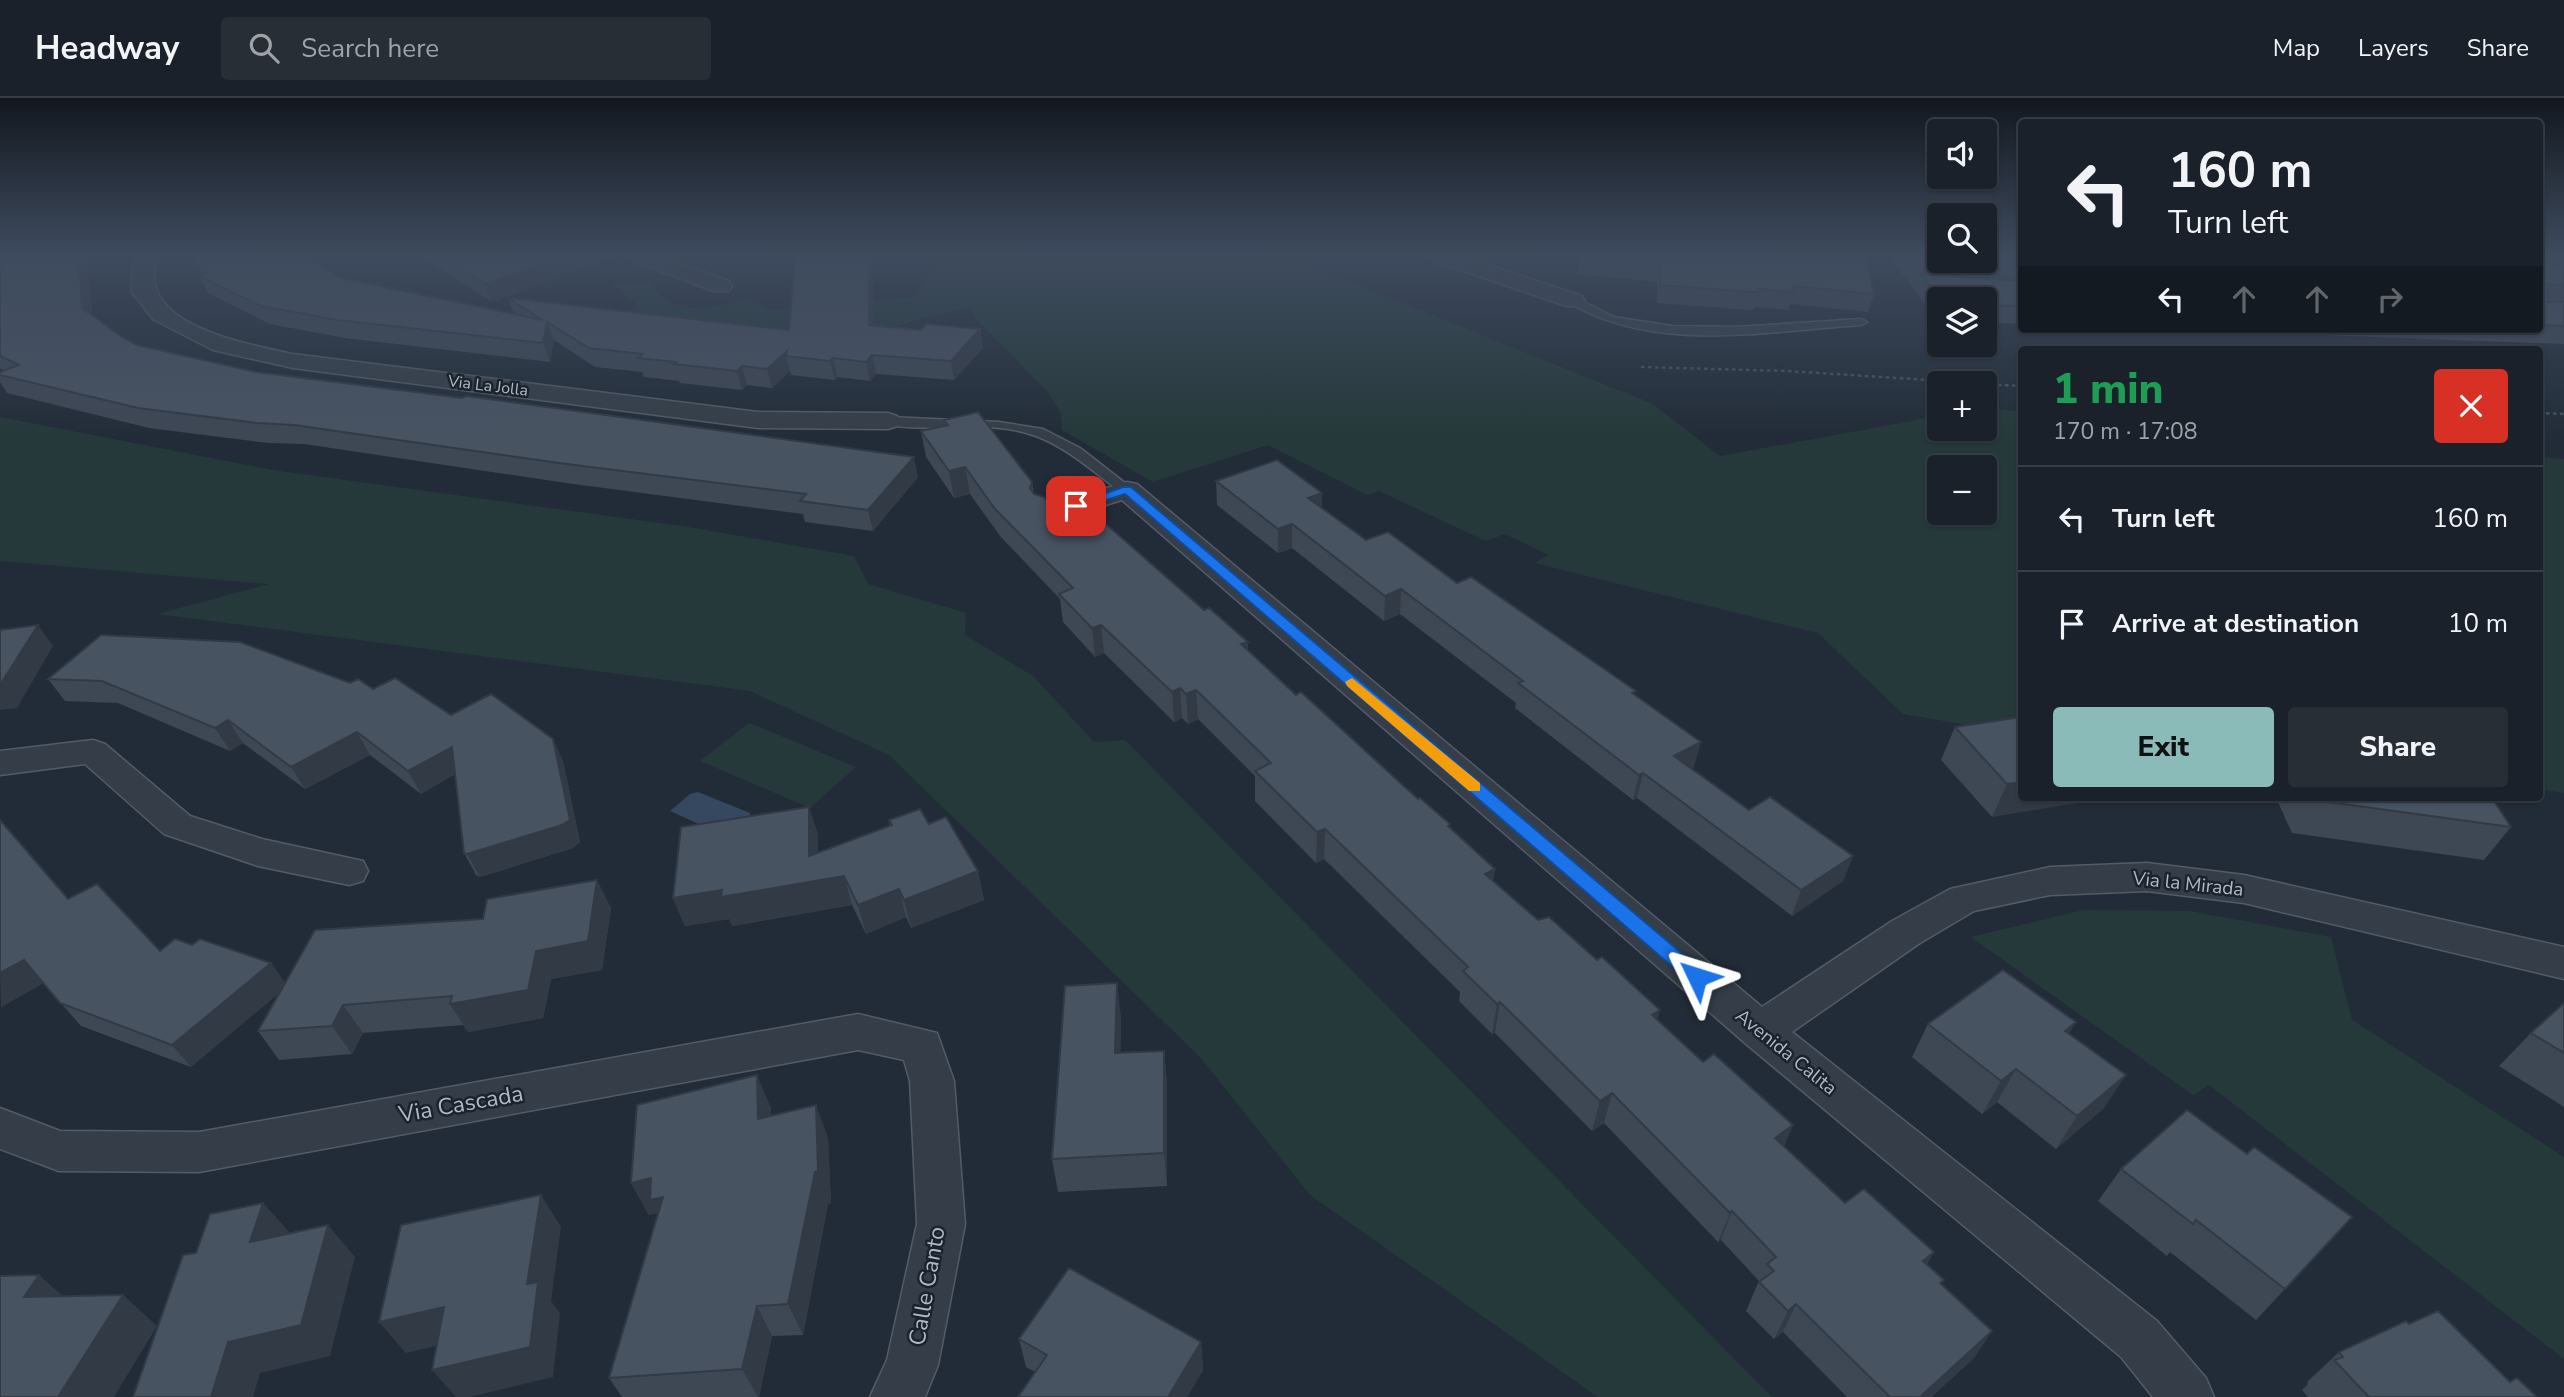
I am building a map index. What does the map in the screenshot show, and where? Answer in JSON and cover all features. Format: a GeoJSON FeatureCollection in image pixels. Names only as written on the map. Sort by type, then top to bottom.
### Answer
{"type":"FeatureCollection","features":[{"type":"Feature","properties":{"kind":"street","name":"Via La Jolla"},"geometry":{"type":"LineString","coordinates":[[166,317],[213,343],[293,361],[758,420],[888,421]]}},
{"type":"Feature","properties":{"kind":"street"},"geometry":{"type":"LineString","coordinates":[[1050,514],[1127,490]]}},
{"type":"Feature","properties":{"kind":"street","name":"Avenida Calita"},"geometry":{"type":"LineString","coordinates":[[1127,490],[1760,1031],[2139,1339],[2187,1397]]}},
{"type":"Feature","properties":{"kind":"street"},"geometry":{"type":"LineString","coordinates":[[0,763],[93,752],[177,825],[258,852],[349,871]]}},
{"type":"Feature","properties":{"kind":"street","name":"Via la Mirada"},"geometry":{"type":"LineString","coordinates":[[1760,1031],[1906,932],[1965,899],[2050,881],[2147,877],[2244,889],[2564,963]]}},
{"type":"Feature","properties":{"kind":"street","name":"Via Cascada"},"geometry":{"type":"LineString","coordinates":[[0,1128],[59,1151],[199,1152],[858,1031],[922,1046]]}},
{"type":"Feature","properties":{"kind":"street","name":"Calle Canto"},"geometry":{"type":"LineString","coordinates":[[897,1397],[912,1366],[941,1224],[933,1081],[922,1046]]}},
{"type":"Feature","properties":{"kind":"lane"},"geometry":{"type":"LineString","coordinates":[[1604,317],[1639,326],[1697,329],[1861,322]]}},
{"type":"Feature","properties":{"kind":"lane"},"geometry":{"type":"LineString","coordinates":[[888,421],[999,426],[1038,432],[1075,451],[1127,490]]}},
{"type":"Feature","properties":{"kind":"path"},"geometry":{"type":"LineString","coordinates":[[1640,367],[1788,371],[1927,380]]}},
{"type":"Feature","properties":{"kind":"path"},"geometry":{"type":"LineString","coordinates":[[1997,385],[2018,386]]}},
{"type":"Feature","properties":{"kind":"path"},"geometry":{"type":"LineString","coordinates":[[2543,413],[2564,414]]}},
{"type":"Feature","properties":{"kind":"green space"},"geometry":{"type":"Polygon","coordinates":[[[647,317],[932,317],[890,327],[859,330],[850,323],[773,330],[767,326],[699,326],[647,317]]]}},
{"type":"Feature","properties":{"kind":"green space"},"geometry":{"type":"Polygon","coordinates":[[[975,317],[1436,317],[1651,403],[1720,456],[1927,418],[1927,441],[1997,441],[1997,410],[2018,411],[2018,733],[1903,714],[1818,633],[1534,563],[1549,555],[1505,534],[1486,541],[1379,491],[1367,495],[1268,445],[1153,482],[1062,430],[1061,413],[1047,391],[975,317]]]}},
{"type":"Feature","properties":{"kind":"green space"},"geometry":{"type":"Polygon","coordinates":[[[0,417],[273,470],[689,527],[854,556],[868,584],[966,613],[965,635],[1033,676],[1094,742],[1125,740],[1772,1397],[1598,1397],[1310,1195],[1200,1057],[889,755],[750,691],[157,614],[269,584],[0,561],[0,417]]]}},
{"type":"Feature","properties":{"kind":"green space"},"geometry":{"type":"Polygon","coordinates":[[[2543,457],[2564,459],[2564,793],[2543,790],[2543,457]]]}},
{"type":"Feature","properties":{"kind":"green space"},"geometry":{"type":"Polygon","coordinates":[[[749,723],[856,767],[810,808],[700,761],[749,723]]]}},
{"type":"Feature","properties":{"kind":"green space"},"geometry":{"type":"Polygon","coordinates":[[[2083,910],[2190,911],[2331,937],[2352,1020],[2564,1157],[2564,1359],[2209,1085],[2193,1095],[1971,937],[2083,910]]]}},
{"type":"Feature","properties":{"kind":"water"},"geometry":{"type":"Polygon","coordinates":[[[698,792],[750,813],[750,817],[712,830],[670,811],[690,794],[698,792]]]}},
{"type":"Feature","properties":{"kind":"building"},"geometry":{"type":"Polygon","coordinates":[[[0,317],[94,317],[137,345],[256,372],[462,398],[466,396],[914,457],[868,510],[800,501],[806,494],[559,463],[294,425],[138,408],[0,375],[0,372],[19,365],[0,356],[0,317]]]}},
{"type":"Feature","properties":{"kind":"building"},"geometry":{"type":"Polygon","coordinates":[[[319,317],[527,317],[543,320],[538,317],[672,317],[789,330],[790,317],[869,317],[869,325],[921,330],[927,324],[980,329],[951,361],[872,355],[866,362],[833,358],[830,361],[786,356],[787,351],[767,369],[742,366],[737,371],[674,364],[676,362],[638,358],[643,354],[589,348],[547,322],[543,343],[319,317]]]}},
{"type":"Feature","properties":{"kind":"building"},"geometry":{"type":"Polygon","coordinates":[[[2543,317],[2564,317],[2564,326],[2543,325],[2543,317]]]}},
{"type":"Feature","properties":{"kind":"building"},"geometry":{"type":"Polygon","coordinates":[[[978,412],[1032,482],[1030,488],[1034,494],[1044,497],[1050,504],[1074,496],[1204,610],[1209,608],[1248,642],[1241,644],[1296,695],[1301,692],[1418,799],[1450,824],[1448,826],[1495,869],[1485,874],[1538,920],[1549,917],[1597,960],[1602,957],[1660,1010],[1652,1015],[1703,1062],[1714,1054],[1793,1125],[1775,1138],[1845,1203],[1864,1189],[1934,1252],[1923,1261],[1944,1280],[1940,1283],[1992,1331],[1920,1397],[1890,1397],[1796,1304],[1788,1311],[1759,1282],[1774,1271],[1767,1264],[1776,1257],[1732,1211],[1730,1213],[1612,1093],[1600,1101],[1500,1002],[1497,1004],[1463,971],[1468,967],[1325,829],[1317,832],[1255,771],[1271,763],[1196,690],[1186,694],[1180,688],[1172,692],[1101,625],[1092,628],[1059,594],[1073,588],[995,509],[965,467],[949,471],[921,431],[948,425],[944,420],[978,412]]]}},
{"type":"Feature","properties":{"kind":"building"},"geometry":{"type":"Polygon","coordinates":[[[1277,460],[1322,493],[1308,498],[1366,540],[1388,532],[1457,583],[1471,577],[1636,691],[1632,693],[1701,742],[1674,756],[1749,810],[1770,797],[1853,856],[1801,890],[1643,773],[1639,775],[1518,683],[1523,681],[1401,589],[1385,596],[1292,524],[1278,529],[1216,481],[1277,460]]]}},
{"type":"Feature","properties":{"kind":"building"},"geometry":{"type":"Polygon","coordinates":[[[38,625],[0,685],[0,630],[38,625]]]}},
{"type":"Feature","properties":{"kind":"building"},"geometry":{"type":"Polygon","coordinates":[[[101,635],[240,642],[350,683],[358,679],[373,689],[395,678],[451,715],[491,694],[553,739],[570,820],[562,825],[464,853],[452,747],[408,771],[357,732],[291,767],[228,720],[215,728],[102,681],[48,679],[101,635]]]}},
{"type":"Feature","properties":{"kind":"building"},"geometry":{"type":"Polygon","coordinates":[[[2018,717],[2018,782],[2007,784],[1955,727],[2018,717]]]}},
{"type":"Feature","properties":{"kind":"building"},"geometry":{"type":"Polygon","coordinates":[[[2321,801],[2494,801],[2511,827],[2321,801]]]}},
{"type":"Feature","properties":{"kind":"building"},"geometry":{"type":"Polygon","coordinates":[[[809,807],[809,856],[892,825],[889,820],[920,809],[929,824],[946,817],[978,871],[904,900],[899,889],[858,905],[844,876],[721,897],[722,890],[673,898],[681,827],[809,807]]]}},
{"type":"Feature","properties":{"kind":"building"},"geometry":{"type":"Polygon","coordinates":[[[0,820],[68,899],[97,884],[160,951],[175,939],[192,945],[200,939],[271,963],[172,1045],[60,1003],[24,960],[0,973],[0,820]]]}},
{"type":"Feature","properties":{"kind":"building"},"geometry":{"type":"Polygon","coordinates":[[[597,880],[588,941],[536,951],[528,990],[450,1004],[452,996],[343,1005],[332,1026],[258,1031],[315,930],[483,919],[487,899],[597,880]]]}},
{"type":"Feature","properties":{"kind":"building"},"geometry":{"type":"Polygon","coordinates":[[[2003,970],[2076,1022],[2065,1031],[2126,1075],[2077,1116],[2016,1069],[2001,1081],[1928,1024],[2003,970]]]}},
{"type":"Feature","properties":{"kind":"building"},"geometry":{"type":"Polygon","coordinates":[[[1117,983],[1115,1053],[1164,1051],[1164,1153],[1052,1159],[1065,986],[1117,983]]]}},
{"type":"Feature","properties":{"kind":"building"},"geometry":{"type":"Polygon","coordinates":[[[2564,1003],[2564,1053],[2531,1033],[2564,1003]]]}},
{"type":"Feature","properties":{"kind":"building"},"geometry":{"type":"Polygon","coordinates":[[[757,1075],[758,1119],[816,1105],[818,1171],[815,1172],[788,1304],[757,1306],[742,1369],[609,1378],[663,1197],[650,1200],[651,1178],[631,1183],[637,1105],[757,1075]]]}},
{"type":"Feature","properties":{"kind":"building"},"geometry":{"type":"Polygon","coordinates":[[[2187,1110],[2247,1154],[2254,1147],[2352,1217],[2285,1289],[2196,1220],[2193,1224],[2121,1169],[2187,1110]]]}},
{"type":"Feature","properties":{"kind":"building"},"geometry":{"type":"Polygon","coordinates":[[[541,1195],[527,1284],[538,1282],[530,1347],[432,1370],[444,1307],[379,1322],[401,1225],[541,1195]]]}},
{"type":"Feature","properties":{"kind":"building"},"geometry":{"type":"Polygon","coordinates":[[[263,1203],[250,1242],[328,1225],[301,1325],[228,1342],[211,1397],[133,1397],[183,1255],[196,1253],[210,1214],[263,1203]]]}},
{"type":"Feature","properties":{"kind":"building"},"geometry":{"type":"Polygon","coordinates":[[[1069,1268],[1201,1342],[1168,1397],[1018,1397],[1047,1355],[1019,1339],[1069,1268]]]}},
{"type":"Feature","properties":{"kind":"building"},"geometry":{"type":"Polygon","coordinates":[[[39,1275],[24,1297],[123,1295],[58,1397],[0,1397],[0,1276],[39,1275]]]}},
{"type":"Feature","properties":{"kind":"building"},"geometry":{"type":"Polygon","coordinates":[[[2438,1311],[2510,1382],[2517,1378],[2537,1397],[2369,1397],[2334,1360],[2343,1357],[2339,1352],[2406,1321],[2409,1324],[2438,1311]]]}},
{"type":"Feature","properties":{"kind":"slow traffic"},"geometry":{"type":"LineString","coordinates":[[1352,682],[1474,787]]}},
{"type":"Feature","properties":{"kind":"route"},"geometry":{"type":"LineString","coordinates":[[1076,506],[1127,490],[1697,977]]}}]}
